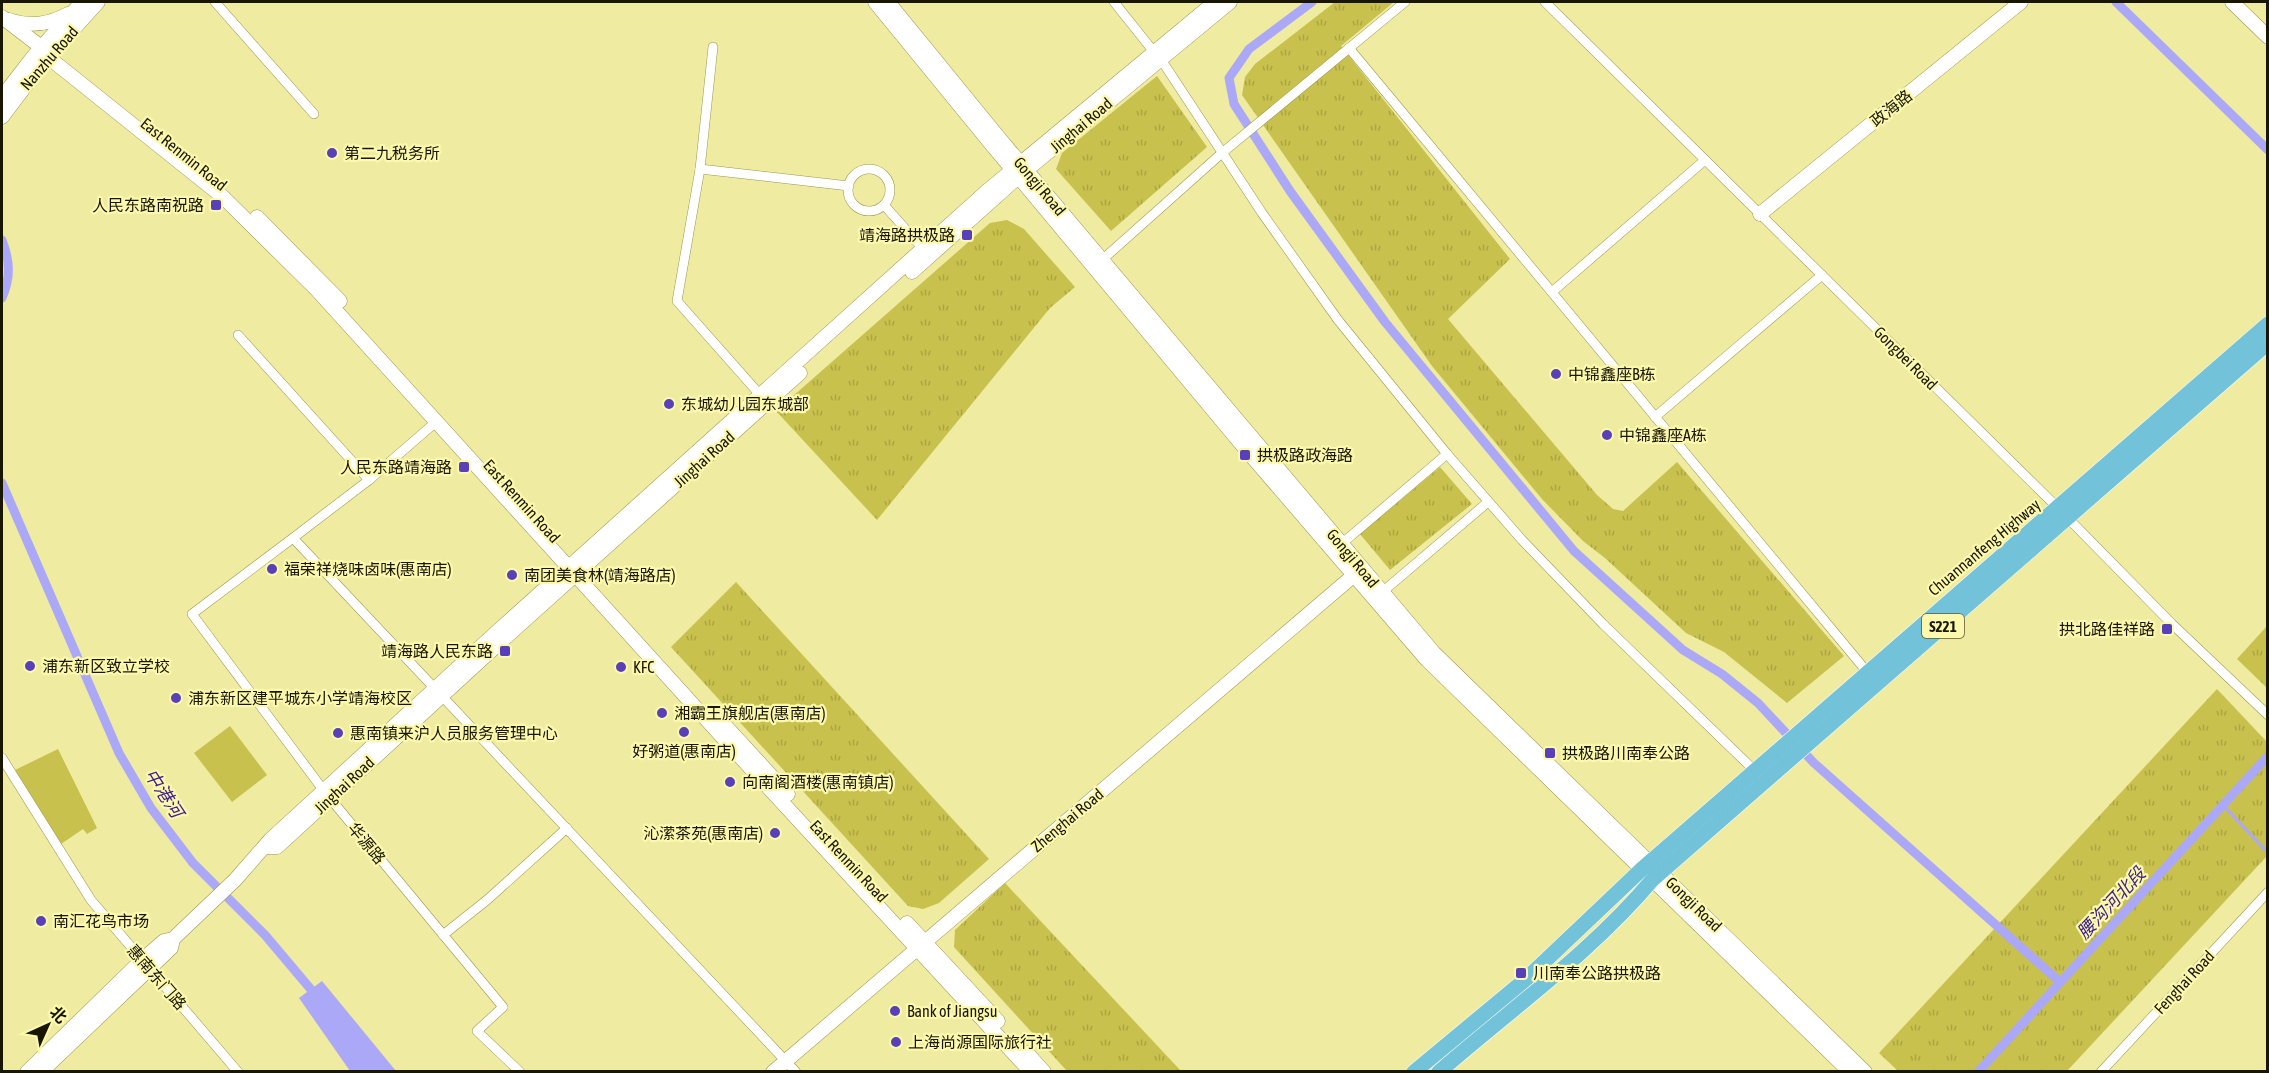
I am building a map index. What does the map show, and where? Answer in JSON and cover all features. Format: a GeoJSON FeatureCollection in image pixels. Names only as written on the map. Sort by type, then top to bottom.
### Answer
{"type":"FeatureCollection","features":[{"type":"Feature","properties":{"kind":"main road","name":"Nanzhu Road"},"geometry":{"type":"LineString","coordinates":[[2,97],[98,2]]}},
{"type":"Feature","properties":{"kind":"main road","name":"Gongji Road"},"geometry":{"type":"LineString","coordinates":[[875,2],[1378,596],[1850,1071]]}},
{"type":"Feature","properties":{"kind":"main road","name":"Gongji Road"},"geometry":{"type":"LineString","coordinates":[[888,2],[1019,170],[1102,260],[1337,548]]}},
{"type":"Feature","properties":{"kind":"main road","name":"Jinghai Road"},"geometry":{"type":"LineString","coordinates":[[1157,56],[1215,2]]}},
{"type":"Feature","properties":{"kind":"main road","name":"Jinghai Road"},"geometry":{"type":"LineString","coordinates":[[27,1071],[146,964],[171,948],[173,939],[235,880],[265,847],[277,847],[327,794],[576,567],[1019,170],[1157,56],[1230,2]]}},
{"type":"Feature","properties":{"kind":"main road","name":"政海路"},"geometry":{"type":"LineString","coordinates":[[1760,214],[2021,2]]}},
{"type":"Feature","properties":{"kind":"main road"},"geometry":{"type":"LineString","coordinates":[[2232,2],[2268,37]]}},
{"type":"Feature","properties":{"kind":"main road","name":"Nanzhu Road"},"geometry":{"type":"LineString","coordinates":[[2,117],[78,6]]}},
{"type":"Feature","properties":{"kind":"main road"},"geometry":{"type":"LineString","coordinates":[[2,16],[10,21],[27,25],[42,24],[56,21],[78,6]]}},
{"type":"Feature","properties":{"kind":"main road","name":"East Renmin Road"},"geometry":{"type":"LineString","coordinates":[[2,16],[207,171],[274,232],[358,321],[576,567],[921,945],[1031,1071]]}},
{"type":"Feature","properties":{"kind":"main road","name":"East Renmin Road"},"geometry":{"type":"LineString","coordinates":[[48,52],[241,214],[324,298],[576,567]]}},
{"type":"Feature","properties":{"kind":"main road","name":"Chuannanfeng Highway"},"geometry":{"type":"LineString","coordinates":[[1813,729],[1868,673],[1948,601],[2063,512],[2268,324]]}},
{"type":"Feature","properties":{"kind":"main road","name":"Chuannanfeng Highway"},"geometry":{"type":"LineString","coordinates":[[1651,870],[2063,512],[2268,343]]}},
{"type":"Feature","properties":{"kind":"main road","name":"Zhenghai Road"},"geometry":{"type":"LineString","coordinates":[[773,1071],[1358,572]]}},
{"type":"Feature","properties":{"kind":"main road","name":"Chuannanfeng Highway"},"geometry":{"type":"LineString","coordinates":[[1651,870],[1755,771],[1783,756]]}},
{"type":"Feature","properties":{"kind":"main road","name":"Gongji Road"},"geometry":{"type":"LineString","coordinates":[[1651,870],[1865,1071]]}},
{"type":"Feature","properties":{"kind":"main road"},"geometry":{"type":"LineString","coordinates":[[1414,1071],[1534,972],[1651,870]]}},
{"type":"Feature","properties":{"kind":"main road"},"geometry":{"type":"LineString","coordinates":[[1439,1071],[1575,958],[1638,897],[1651,870]]}},
{"type":"Feature","properties":{"kind":"main road","name":"East Renmin Road"},"geometry":{"type":"LineString","coordinates":[[921,945],[1044,1071]]}},
{"type":"Feature","properties":{"kind":"main road","name":"Jinghai Road"},"geometry":{"type":"LineString","coordinates":[[41,1071],[146,964]]}},
{"type":"Feature","properties":{"kind":"street"},"geometry":{"type":"LineString","coordinates":[[215,2],[314,114]]}},
{"type":"Feature","properties":{"kind":"street"},"geometry":{"type":"LineString","coordinates":[[1114,2],[1157,56],[1262,213],[1338,320],[1446,454],[1603,624],[1755,771]]}},
{"type":"Feature","properties":{"kind":"street"},"geometry":{"type":"LineString","coordinates":[[1102,260],[1222,153],[1405,2]]}},
{"type":"Feature","properties":{"kind":"street","name":"Gongbei Road"},"geometry":{"type":"LineString","coordinates":[[1545,2],[2063,512],[2172,624],[2268,715]]}},
{"type":"Feature","properties":{"kind":"street"},"geometry":{"type":"LineString","coordinates":[[713,47],[700,169],[677,301],[764,399]]}},
{"type":"Feature","properties":{"kind":"street"},"geometry":{"type":"LineString","coordinates":[[1349,48],[1868,673]]}},
{"type":"Feature","properties":{"kind":"street"},"geometry":{"type":"LineString","coordinates":[[1552,292],[1705,160]]}},
{"type":"Feature","properties":{"kind":"street"},"geometry":{"type":"LineString","coordinates":[[700,169],[849,186]]}},
{"type":"Feature","properties":{"kind":"street"},"geometry":{"type":"LineString","coordinates":[[861,170],[879,171],[888,180],[890,186],[888,199],[884,205],[874,210],[868,211],[856,207],[849,196],[849,186],[851,178],[861,170]]}},
{"type":"Feature","properties":{"kind":"street"},"geometry":{"type":"LineString","coordinates":[[884,205],[927,252]]}},
{"type":"Feature","properties":{"kind":"street"},"geometry":{"type":"LineString","coordinates":[[1655,417],[1822,275]]}},
{"type":"Feature","properties":{"kind":"street"},"geometry":{"type":"LineString","coordinates":[[238,335],[369,480]]}},
{"type":"Feature","properties":{"kind":"street"},"geometry":{"type":"LineString","coordinates":[[437,421],[369,480],[293,538],[796,1071]]}},
{"type":"Feature","properties":{"kind":"street"},"geometry":{"type":"LineString","coordinates":[[1337,548],[1446,454]]}},
{"type":"Feature","properties":{"kind":"street"},"geometry":{"type":"LineString","coordinates":[[1378,596],[1488,502]]}},
{"type":"Feature","properties":{"kind":"street","name":"华源路"},"geometry":{"type":"LineString","coordinates":[[293,538],[192,614],[327,794],[503,1007],[477,1031],[520,1071]]}},
{"type":"Feature","properties":{"kind":"street","name":"惠南东门路"},"geometry":{"type":"LineString","coordinates":[[2,758],[91,900],[238,1071]]}},
{"type":"Feature","properties":{"kind":"street"},"geometry":{"type":"LineString","coordinates":[[443,935],[487,900],[567,828]]}},
{"type":"Feature","properties":{"kind":"street","name":"Fenghai Road"},"geometry":{"type":"LineString","coordinates":[[2101,1071],[2268,892]]}},
{"type":"Feature","properties":{"kind":"green space"},"geometry":{"type":"Polygon","coordinates":[[[1335,2],[1394,2],[1341,46],[1510,259],[1448,319],[1597,495],[1613,509],[1623,511],[1677,462],[1844,656],[1787,703],[1724,652],[1686,633],[1605,558],[1583,541],[1542,499],[1432,366],[1242,95],[1245,77],[1255,64],[1335,2]]]}},
{"type":"Feature","properties":{"kind":"green space"},"geometry":{"type":"Polygon","coordinates":[[[1157,76],[1207,147],[1111,231],[1056,169],[1062,153],[1157,76]]]}},
{"type":"Feature","properties":{"kind":"green space"},"geometry":{"type":"Polygon","coordinates":[[[1007,220],[1024,229],[1075,287],[1050,308],[877,520],[776,411],[990,223],[1007,220]]]}},
{"type":"Feature","properties":{"kind":"green space"},"geometry":{"type":"Polygon","coordinates":[[[1440,467],[1472,504],[1390,570],[1360,534],[1440,467]]]}},
{"type":"Feature","properties":{"kind":"green space"},"geometry":{"type":"Polygon","coordinates":[[[736,582],[989,859],[939,903],[923,909],[908,906],[671,647],[736,582]]]}},
{"type":"Feature","properties":{"kind":"green space"},"geometry":{"type":"Polygon","coordinates":[[[2267,626],[2267,688],[2237,659],[2267,626]]]}},
{"type":"Feature","properties":{"kind":"green space"},"geometry":{"type":"Polygon","coordinates":[[[2217,689],[2267,742],[2267,856],[2067,1071],[1898,1071],[1879,1053],[2217,689]]]}},
{"type":"Feature","properties":{"kind":"green space"},"geometry":{"type":"Polygon","coordinates":[[[230,726],[267,775],[232,802],[194,753],[230,726]]]}},
{"type":"Feature","properties":{"kind":"green space"},"geometry":{"type":"Polygon","coordinates":[[[58,749],[97,828],[87,834],[83,829],[61,844],[15,770],[58,749]]]}},
{"type":"Feature","properties":{"kind":"green space"},"geometry":{"type":"Polygon","coordinates":[[[1005,883],[1181,1071],[1067,1071],[954,947],[955,930],[1005,883]]]}},
{"type":"Feature","properties":{"kind":"shaded area"},"geometry":{"type":"Polygon","coordinates":[[[322,981],[396,1071],[350,1071],[299,998],[322,981]]]}},
{"type":"Feature","properties":{"kind":"waterway"},"geometry":{"type":"LineString","coordinates":[[1312,2],[1249,49],[1229,78],[1234,104],[1290,191],[1385,322],[1574,551],[1683,650],[1722,674],[1758,703],[1814,763],[2060,982]]}},
{"type":"Feature","properties":{"kind":"waterway"},"geometry":{"type":"LineString","coordinates":[[2116,2],[2268,150]]}},
{"type":"Feature","properties":{"kind":"waterway","name":"中港河"},"geometry":{"type":"LineString","coordinates":[[2,240],[7,255],[8,269],[7,283],[2,298]]}},
{"type":"Feature","properties":{"kind":"waterway","name":"中港河"},"geometry":{"type":"LineString","coordinates":[[2,483],[119,753],[151,808],[193,863],[265,935],[319,999]]}},
{"type":"Feature","properties":{"kind":"waterway","name":"腰沟河北段"},"geometry":{"type":"LineString","coordinates":[[1978,1072],[2268,756]]}},
{"type":"Feature","properties":{"kind":"waterway"},"geometry":{"type":"LineString","coordinates":[[2222,804],[2268,853]]}},
{"type":"Feature","properties":{"kind":"place","name":"第二九税务所"},"geometry":{"type":"Point","coordinates":[332,153]}},
{"type":"Feature","properties":{"kind":"place","name":"人民东路南祝路"},"geometry":{"type":"Point","coordinates":[216,205]}},
{"type":"Feature","properties":{"kind":"place","name":"靖海路拱极路"},"geometry":{"type":"Point","coordinates":[967,235]}},
{"type":"Feature","properties":{"kind":"place","name":"中锦鑫座B栋"},"geometry":{"type":"Point","coordinates":[1556,374]}},
{"type":"Feature","properties":{"kind":"place","name":"东城幼儿园东城部"},"geometry":{"type":"Point","coordinates":[669,404]}},
{"type":"Feature","properties":{"kind":"place","name":"中锦鑫座A栋"},"geometry":{"type":"Point","coordinates":[1607,435]}},
{"type":"Feature","properties":{"kind":"place","name":"拱极路政海路"},"geometry":{"type":"Point","coordinates":[1245,455]}},
{"type":"Feature","properties":{"kind":"place","name":"人民东路靖海路"},"geometry":{"type":"Point","coordinates":[464,467]}},
{"type":"Feature","properties":{"kind":"place","name":"福荣祥烧味卤味(惠南店)"},"geometry":{"type":"Point","coordinates":[272,569]}},
{"type":"Feature","properties":{"kind":"place","name":"南团美食林(靖海路店)"},"geometry":{"type":"Point","coordinates":[512,575]}},
{"type":"Feature","properties":{"kind":"place","name":"拱北路佳祥路"},"geometry":{"type":"Point","coordinates":[2167,629]}},
{"type":"Feature","properties":{"kind":"place","name":"靖海路人民东路"},"geometry":{"type":"Point","coordinates":[505,651]}},
{"type":"Feature","properties":{"kind":"place","name":"浦东新区致立学校"},"geometry":{"type":"Point","coordinates":[30,666]}},
{"type":"Feature","properties":{"kind":"place","name":"KFC"},"geometry":{"type":"Point","coordinates":[621,667]}},
{"type":"Feature","properties":{"kind":"place","name":"浦东新区建平城东小学靖海校区"},"geometry":{"type":"Point","coordinates":[176,698]}},
{"type":"Feature","properties":{"kind":"place","name":"湘霸王旗舰店(惠南店)"},"geometry":{"type":"Point","coordinates":[662,713]}},
{"type":"Feature","properties":{"kind":"place","name":"好粥道(惠南店)"},"geometry":{"type":"Point","coordinates":[684,732]}},
{"type":"Feature","properties":{"kind":"place","name":"惠南镇来沪人员服务管理中心"},"geometry":{"type":"Point","coordinates":[338,733]}},
{"type":"Feature","properties":{"kind":"place","name":"拱极路川南奉公路"},"geometry":{"type":"Point","coordinates":[1550,753]}},
{"type":"Feature","properties":{"kind":"place","name":"向南阁酒楼(惠南镇店)"},"geometry":{"type":"Point","coordinates":[730,782]}},
{"type":"Feature","properties":{"kind":"place","name":"沁潆茶苑(惠南店)"},"geometry":{"type":"Point","coordinates":[775,833]}},
{"type":"Feature","properties":{"kind":"place","name":"南汇花鸟市场"},"geometry":{"type":"Point","coordinates":[41,921]}},
{"type":"Feature","properties":{"kind":"place","name":"川南奉公路拱极路"},"geometry":{"type":"Point","coordinates":[1521,973]}},
{"type":"Feature","properties":{"kind":"place","name":"Bank of Jiangsu"},"geometry":{"type":"Point","coordinates":[895,1011]}},
{"type":"Feature","properties":{"kind":"place","name":"上海尚源国际旅行社"},"geometry":{"type":"Point","coordinates":[896,1042]}}]}
